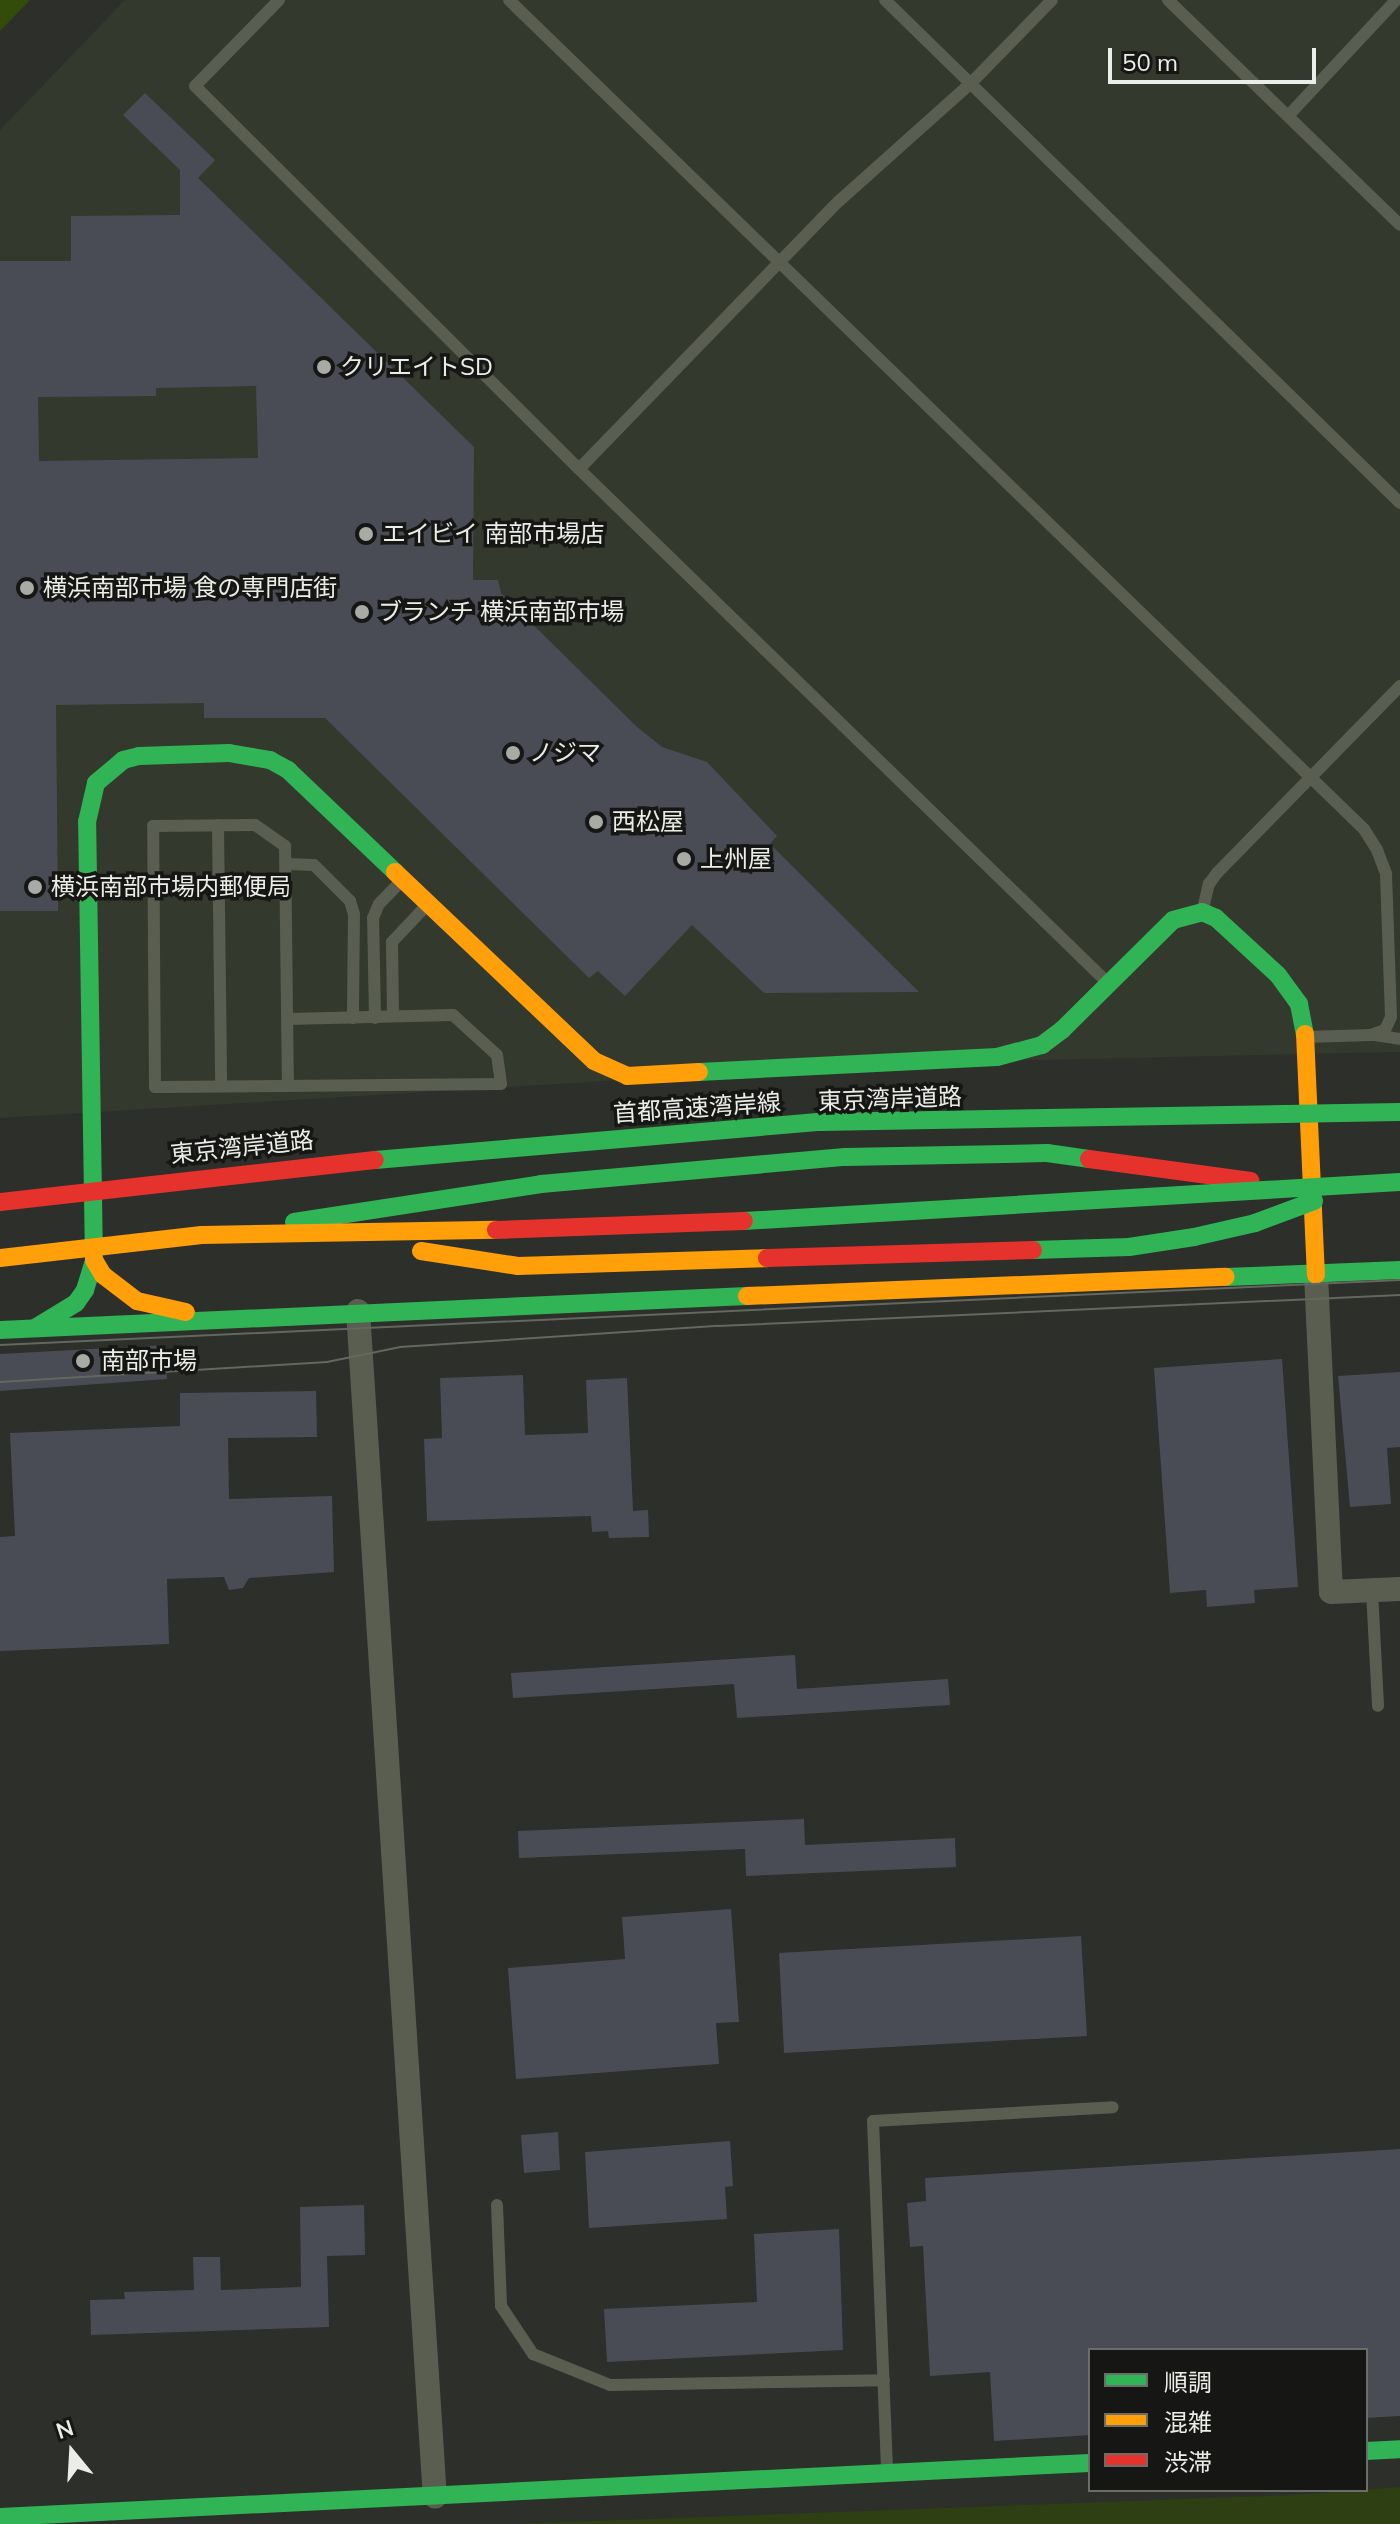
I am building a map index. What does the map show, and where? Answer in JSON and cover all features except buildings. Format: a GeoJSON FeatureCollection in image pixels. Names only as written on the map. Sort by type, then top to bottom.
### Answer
{"type":"FeatureCollection","features":[{"type":"Feature","properties":{"kind":"main road"},"geometry":{"type":"LineString","coordinates":[[35,1328],[76,1303],[85,1290],[94,1260],[87,822],[96,783],[108,770],[139,756],[229,753],[270,760],[303,781],[594,1061],[627,1076],[997,1057],[1042,1045],[1062,1030],[1173,920],[1202,912],[1228,926],[1291,991],[1299,1004],[1306,1037],[1316,1275]]}},
{"type":"Feature","properties":{"kind":"main road","name":"東京湾岸道路"},"geometry":{"type":"LineString","coordinates":[[0,1200],[94,1186],[377,1157],[817,1125],[1400,1112]]}},
{"type":"Feature","properties":{"kind":"main road","name":"首都高速湾岸線"},"geometry":{"type":"LineString","coordinates":[[0,1200],[470,1149],[820,1122],[1128,1114],[1400,1112]]}},
{"type":"Feature","properties":{"kind":"main road"},"geometry":{"type":"LineString","coordinates":[[0,1258],[290,1223],[541,1184],[845,1157],[1047,1153],[1251,1181]]}},
{"type":"Feature","properties":{"kind":"main road"},"geometry":{"type":"LineString","coordinates":[[877,1176],[1106,1161]]}},
{"type":"Feature","properties":{"kind":"main road"},"geometry":{"type":"LineString","coordinates":[[422,1233],[551,1214],[1061,1183],[1400,1181]]}},
{"type":"Feature","properties":{"kind":"main road"},"geometry":{"type":"LineString","coordinates":[[1201,1216],[1400,1181]]}},
{"type":"Feature","properties":{"kind":"main road"},"geometry":{"type":"LineString","coordinates":[[202,1235],[422,1233],[850,1217],[1400,1181]]}},
{"type":"Feature","properties":{"kind":"main road"},"geometry":{"type":"LineString","coordinates":[[313,1234],[518,1266],[852,1258],[1129,1247],[1255,1223],[1327,1196]]}},
{"type":"Feature","properties":{"kind":"main road"},"geometry":{"type":"LineString","coordinates":[[290,1223],[544,1203]]}},
{"type":"Feature","properties":{"kind":"main road"},"geometry":{"type":"LineString","coordinates":[[445,1232],[609,1250],[945,1234]]}},
{"type":"Feature","properties":{"kind":"main road"},"geometry":{"type":"LineString","coordinates":[[94,1260],[113,1285],[137,1301],[217,1320]]}},
{"type":"Feature","properties":{"kind":"main road"},"geometry":{"type":"LineString","coordinates":[[0,1330],[358,1311],[1400,1270]]}},
{"type":"Feature","properties":{"kind":"main road"},"geometry":{"type":"LineString","coordinates":[[1368,2451],[1400,2449]]}},
{"type":"Feature","properties":{"kind":"main road"},"geometry":{"type":"LineString","coordinates":[[0,2517],[1088,2463]]}},
{"type":"Feature","properties":{"kind":"street"},"geometry":{"type":"LineString","coordinates":[[1316,1275],[1331,1592],[1400,1589]]}},
{"type":"Feature","properties":{"kind":"street"},"geometry":{"type":"LineString","coordinates":[[358,1311],[435,2497]]}},
{"type":"Feature","properties":{"kind":"lane"},"geometry":{"type":"LineString","coordinates":[[279,0],[195,86],[579,469],[1108,983]]}},
{"type":"Feature","properties":{"kind":"lane"},"geometry":{"type":"LineString","coordinates":[[509,0],[1364,829],[1386,874],[1390,986],[1390,1024],[1371,1035]]}},
{"type":"Feature","properties":{"kind":"lane"},"geometry":{"type":"LineString","coordinates":[[885,0],[1400,503]]}},
{"type":"Feature","properties":{"kind":"lane"},"geometry":{"type":"LineString","coordinates":[[579,469],[839,201],[970,84],[1052,0]]}},
{"type":"Feature","properties":{"kind":"lane"},"geometry":{"type":"LineString","coordinates":[[1168,0],[1400,225]]}},
{"type":"Feature","properties":{"kind":"lane"},"geometry":{"type":"LineString","coordinates":[[1288,116],[1396,0]]}},
{"type":"Feature","properties":{"kind":"lane"},"geometry":{"type":"LineString","coordinates":[[1202,912],[1209,884],[1217,873],[1400,686]]}},
{"type":"Feature","properties":{"kind":"lane"},"geometry":{"type":"LineString","coordinates":[[218,825],[221,1086]]}},
{"type":"Feature","properties":{"kind":"lane"},"geometry":{"type":"LineString","coordinates":[[288,1019],[375,1018],[393,1014],[441,1013],[459,1018],[497,1055],[501,1084],[288,1086],[221,1086],[155,1087],[153,826],[261,827],[282,842],[286,864],[288,1086]]}},
{"type":"Feature","properties":{"kind":"lane"},"geometry":{"type":"LineString","coordinates":[[286,864],[314,865],[350,901],[354,914],[353,1018]]}},
{"type":"Feature","properties":{"kind":"lane"},"geometry":{"type":"LineString","coordinates":[[375,1018],[373,918],[379,904],[404,878]]}},
{"type":"Feature","properties":{"kind":"lane"},"geometry":{"type":"LineString","coordinates":[[393,1014],[392,942],[429,902]]}},
{"type":"Feature","properties":{"kind":"lane"},"geometry":{"type":"LineString","coordinates":[[1306,1037],[1371,1035],[1400,1039]]}},
{"type":"Feature","properties":{"kind":"lane"},"geometry":{"type":"LineString","coordinates":[[1372,1591],[1378,1706]]}},
{"type":"Feature","properties":{"kind":"lane"},"geometry":{"type":"LineString","coordinates":[[887,2472],[873,2121],[1113,2107]]}},
{"type":"Feature","properties":{"kind":"lane"},"geometry":{"type":"LineString","coordinates":[[497,2205],[501,2306],[533,2354],[610,2385],[884,2380]]}},
{"type":"Feature","properties":{"kind":"shaded area"},"geometry":{"type":"Polygon","coordinates":[[[0,0],[30,0],[0,31],[0,0]]]}},
{"type":"Feature","properties":{"kind":"shaded area"},"geometry":{"type":"Polygon","coordinates":[[[125,0],[1400,0],[1400,1052],[901,1063],[0,1118],[0,130],[125,0]]]}},
{"type":"Feature","properties":{"kind":"shaded area"},"geometry":{"type":"Polygon","coordinates":[[[1400,2487],[1400,2524],[512,2524],[1368,2492],[1368,2489],[1400,2487]]]}},
{"type":"Feature","properties":{"kind":"tram line"},"geometry":{"type":"LineString","coordinates":[[0,1345],[1400,1280]]}},
{"type":"Feature","properties":{"kind":"tram line"},"geometry":{"type":"LineString","coordinates":[[0,1382],[327,1362],[400,1347],[718,1326],[1400,1295]]}},
{"type":"Feature","properties":{"kind":"traffic: fast"},"geometry":{"type":"LineString","coordinates":[[35,1328],[76,1303],[85,1290],[94,1260],[87,822],[96,783],[123,760],[139,756],[229,753],[270,760],[288,770],[395,872]]}},
{"type":"Feature","properties":{"kind":"traffic: fast"},"geometry":{"type":"LineString","coordinates":[[699,1072],[997,1057],[1042,1045],[1062,1030],[1173,920],[1202,912],[1216,918],[1278,975],[1299,1004],[1305,1034]]}},
{"type":"Feature","properties":{"kind":"traffic: fast"},"geometry":{"type":"LineString","coordinates":[[375,1160],[820,1122],[1400,1112]]}},
{"type":"Feature","properties":{"kind":"traffic: fast"},"geometry":{"type":"LineString","coordinates":[[294,1222],[541,1184],[845,1157],[1047,1153],[1089,1159]]}},
{"type":"Feature","properties":{"kind":"traffic: fast"},"geometry":{"type":"LineString","coordinates":[[744,1221],[1400,1182]]}},
{"type":"Feature","properties":{"kind":"traffic: fast"},"geometry":{"type":"LineString","coordinates":[[1033,1250],[1129,1247],[1194,1237],[1255,1223],[1314,1201]]}},
{"type":"Feature","properties":{"kind":"traffic: fast"},"geometry":{"type":"LineString","coordinates":[[1226,1277],[1400,1270]]}},
{"type":"Feature","properties":{"kind":"traffic: fast"},"geometry":{"type":"LineString","coordinates":[[0,1330],[747,1296]]}},
{"type":"Feature","properties":{"kind":"traffic: fast"},"geometry":{"type":"LineString","coordinates":[[1368,2451],[1400,2449]]}},
{"type":"Feature","properties":{"kind":"traffic: fast"},"geometry":{"type":"LineString","coordinates":[[0,2517],[1088,2463]]}},
{"type":"Feature","properties":{"kind":"traffic: slow"},"geometry":{"type":"LineString","coordinates":[[395,872],[594,1061],[627,1076],[699,1072]]}},
{"type":"Feature","properties":{"kind":"traffic: slow"},"geometry":{"type":"LineString","coordinates":[[1305,1034],[1316,1275]]}},
{"type":"Feature","properties":{"kind":"traffic: slow"},"geometry":{"type":"LineString","coordinates":[[0,1258],[202,1235],[496,1230]]}},
{"type":"Feature","properties":{"kind":"traffic: slow"},"geometry":{"type":"LineString","coordinates":[[421,1251],[518,1266],[767,1258]]}},
{"type":"Feature","properties":{"kind":"traffic: slow"},"geometry":{"type":"LineString","coordinates":[[94,1260],[103,1275],[137,1301],[186,1312]]}},
{"type":"Feature","properties":{"kind":"traffic: slow"},"geometry":{"type":"LineString","coordinates":[[747,1296],[1226,1277]]}},
{"type":"Feature","properties":{"kind":"traffic: jam"},"geometry":{"type":"LineString","coordinates":[[1089,1159],[1251,1181]]}},
{"type":"Feature","properties":{"kind":"traffic: jam"},"geometry":{"type":"LineString","coordinates":[[0,1202],[375,1160]]}},
{"type":"Feature","properties":{"kind":"traffic: jam"},"geometry":{"type":"LineString","coordinates":[[496,1230],[744,1221]]}},
{"type":"Feature","properties":{"kind":"traffic: jam"},"geometry":{"type":"LineString","coordinates":[[767,1258],[1033,1250]]}},
{"type":"Feature","properties":{"kind":"place","name":"クリエイトSD"},"geometry":{"type":"Point","coordinates":[324,367]}},
{"type":"Feature","properties":{"kind":"place","name":"エイビイ 南部市場店"},"geometry":{"type":"Point","coordinates":[366,534]}},
{"type":"Feature","properties":{"kind":"place","name":"横浜南部市場 食の専門店街"},"geometry":{"type":"Point","coordinates":[27,588]}},
{"type":"Feature","properties":{"kind":"place","name":"ブランチ 横浜南部市場"},"geometry":{"type":"Point","coordinates":[362,612]}},
{"type":"Feature","properties":{"kind":"place","name":"ノジマ"},"geometry":{"type":"Point","coordinates":[513,753]}},
{"type":"Feature","properties":{"kind":"place","name":"西松屋"},"geometry":{"type":"Point","coordinates":[596,822]}},
{"type":"Feature","properties":{"kind":"place","name":"上州屋"},"geometry":{"type":"Point","coordinates":[684,859]}},
{"type":"Feature","properties":{"kind":"place","name":"横浜南部市場内郵便局"},"geometry":{"type":"Point","coordinates":[35,887]}},
{"type":"Feature","properties":{"kind":"place","name":"南部市場"},"geometry":{"type":"Point","coordinates":[83,1361]}}]}
